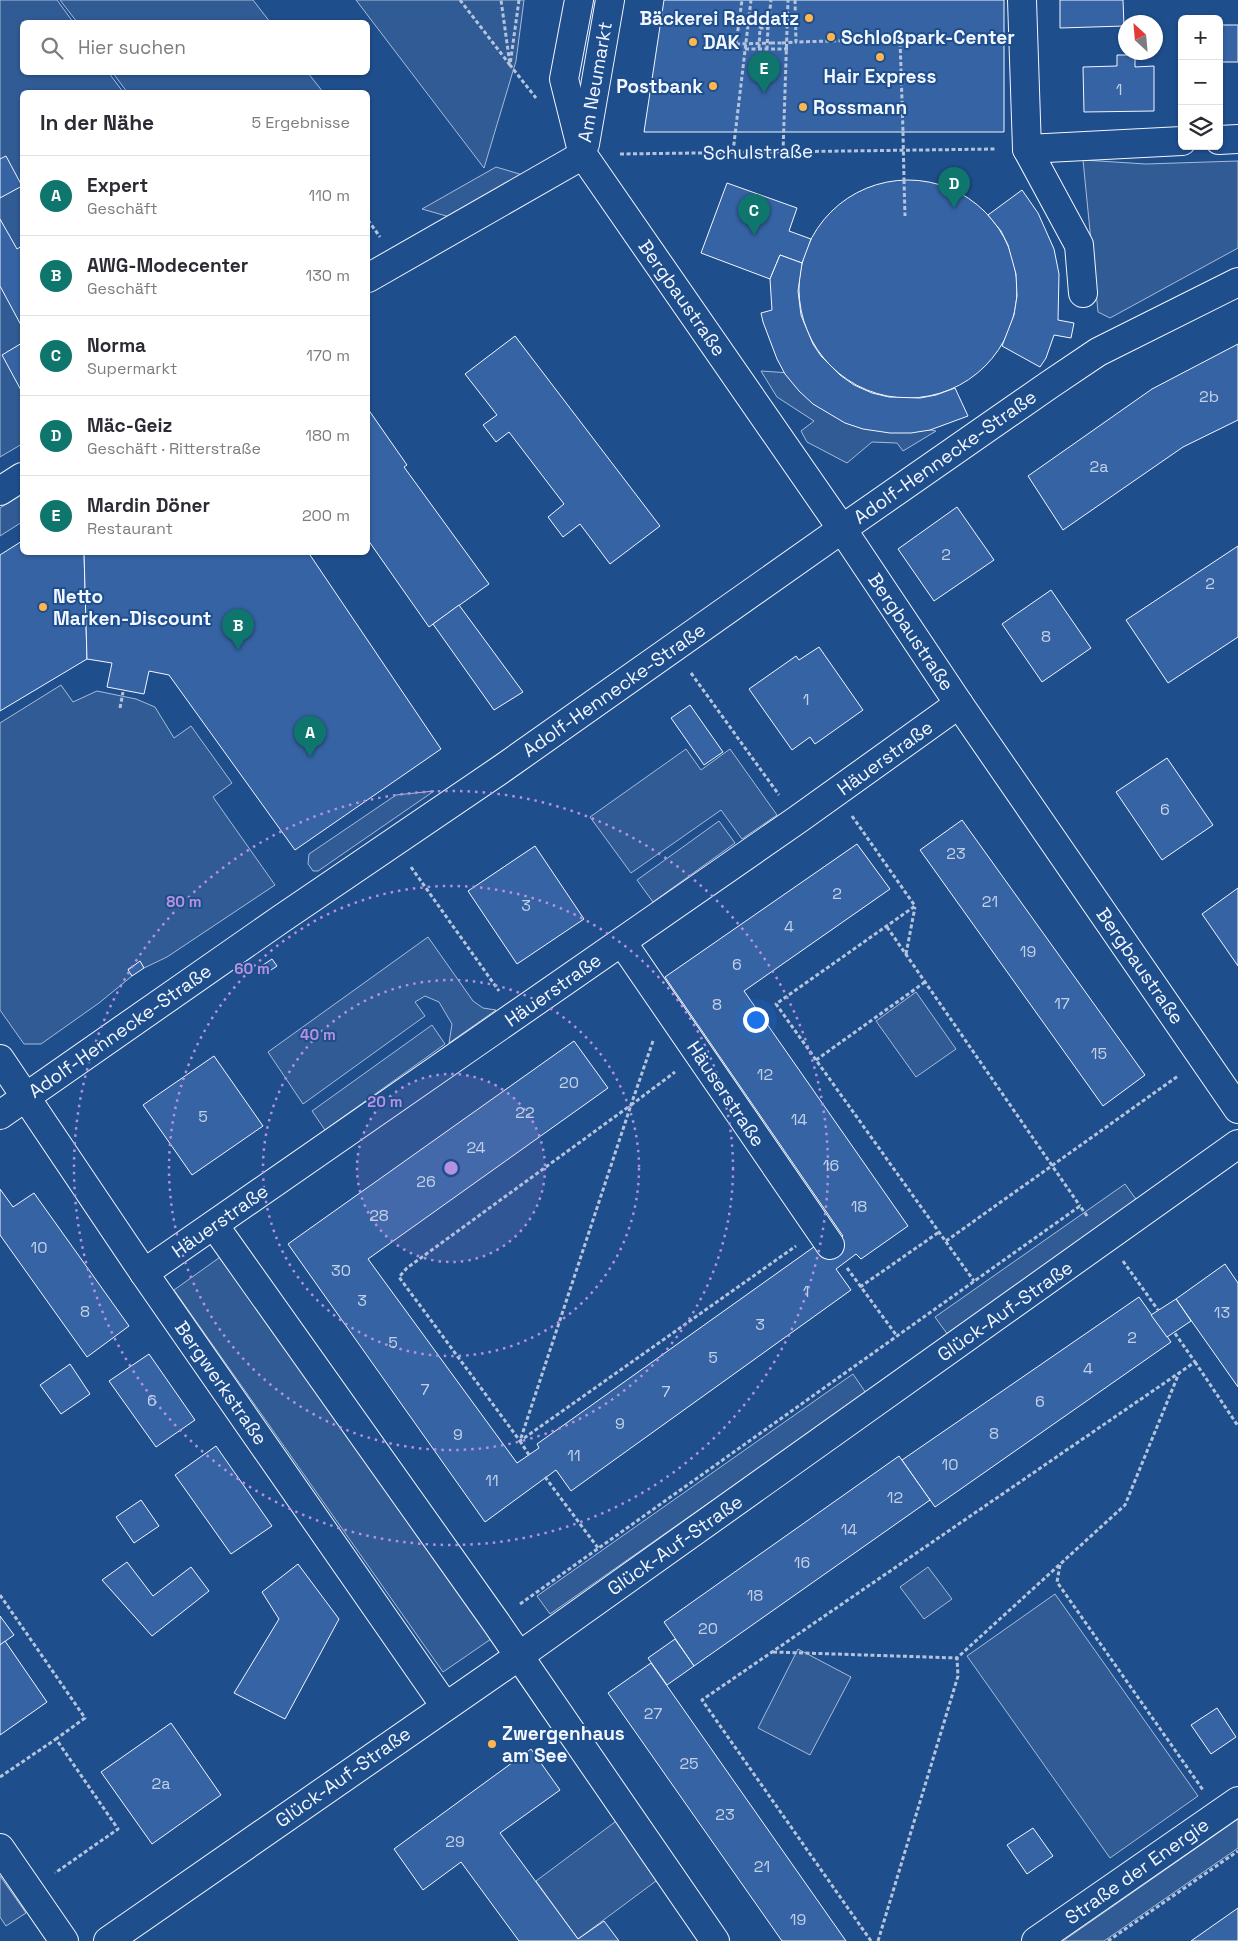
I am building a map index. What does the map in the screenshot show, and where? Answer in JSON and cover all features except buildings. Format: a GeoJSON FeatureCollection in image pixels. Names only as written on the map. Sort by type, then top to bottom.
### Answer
{"type":"FeatureCollection","features":[{"type":"Feature","properties":{"kind":"street","name":"Am Neumarkt"},"geometry":{"type":"LineString","coordinates":[[579,0],[564,79],[583,155]]}},
{"type":"Feature","properties":{"kind":"street","name":"Am Neumarkt"},"geometry":{"type":"LineString","coordinates":[[583,155],[610,0]]}},
{"type":"Feature","properties":{"kind":"street"},"geometry":{"type":"LineString","coordinates":[[1022,0],[1027,149],[1079,245],[1083,293]]}},
{"type":"Feature","properties":{"kind":"street"},"geometry":{"type":"LineString","coordinates":[[1223,140],[1238,139]]}},
{"type":"Feature","properties":{"kind":"street"},"geometry":{"type":"LineString","coordinates":[[1027,149],[1178,141]]}},
{"type":"Feature","properties":{"kind":"street"},"geometry":{"type":"LineString","coordinates":[[370,277],[583,155]]}},
{"type":"Feature","properties":{"kind":"street","name":"Bergbaustraße"},"geometry":{"type":"LineString","coordinates":[[583,155],[842,529],[1238,1109]]}},
{"type":"Feature","properties":{"kind":"street","name":"Adolf-Hennecke-Straße"},"geometry":{"type":"LineString","coordinates":[[0,1115],[503,768],[842,529],[1098,352],[1238,282]]}},
{"type":"Feature","properties":{"kind":"street"},"geometry":{"type":"LineString","coordinates":[[0,491],[20,479]]}},
{"type":"Feature","properties":{"kind":"street","name":"Häuerstraße"},"geometry":{"type":"LineString","coordinates":[[144,1273],[836,793],[960,704]]}},
{"type":"Feature","properties":{"kind":"street","name":"Häuserstraße"},"geometry":{"type":"LineString","coordinates":[[622,942],[831,1246]]}},
{"type":"Feature","properties":{"kind":"street","name":"Bergwerkstraße"},"geometry":{"type":"LineString","coordinates":[[0,1059],[144,1273],[445,1706]]}},
{"type":"Feature","properties":{"kind":"street","name":"Glück-Auf-Straße"},"geometry":{"type":"LineString","coordinates":[[108,1941],[519,1656],[1238,1144]]}},
{"type":"Feature","properties":{"kind":"street"},"geometry":{"type":"LineString","coordinates":[[214,1225],[495,1621],[715,1941]]}},
{"type":"Feature","properties":{"kind":"street","name":"Straße der Energie"},"geometry":{"type":"LineString","coordinates":[[1036,1941],[1229,1808]]}},
{"type":"Feature","properties":{"kind":"street"},"geometry":{"type":"LineString","coordinates":[[0,1848],[64,1941]]}},
{"type":"Feature","properties":{"kind":"path"},"geometry":{"type":"LineString","coordinates":[[460,0],[510,66],[501,0]]}},
{"type":"Feature","properties":{"kind":"path"},"geometry":{"type":"LineString","coordinates":[[742,0],[736,44],[900,39],[905,216]]}},
{"type":"Feature","properties":{"kind":"path"},"geometry":{"type":"LineString","coordinates":[[732,152],[751,0]]}},
{"type":"Feature","properties":{"kind":"path"},"geometry":{"type":"LineString","coordinates":[[767,48],[772,0]]}},
{"type":"Feature","properties":{"kind":"path"},"geometry":{"type":"LineString","coordinates":[[783,152],[788,49],[788,0]]}},
{"type":"Feature","properties":{"kind":"path"},"geometry":{"type":"LineString","coordinates":[[795,0],[796,42]]}},
{"type":"Feature","properties":{"kind":"path"},"geometry":{"type":"LineString","coordinates":[[759,48],[760,28],[768,28]]}},
{"type":"Feature","properties":{"kind":"path"},"geometry":{"type":"LineString","coordinates":[[745,49],[788,49]]}},
{"type":"Feature","properties":{"kind":"path","name":"Schulstraße"},"geometry":{"type":"LineString","coordinates":[[583,155],[1027,149]]}},
{"type":"Feature","properties":{"kind":"path"},"geometry":{"type":"LineString","coordinates":[[673,648],[797,820]]}},
{"type":"Feature","properties":{"kind":"path"},"geometry":{"type":"LineString","coordinates":[[120,708],[123,692]]}},
{"type":"Feature","properties":{"kind":"path"},"geometry":{"type":"LineString","coordinates":[[836,793],[915,906],[906,954]]}},
{"type":"Feature","properties":{"kind":"path"},"geometry":{"type":"LineString","coordinates":[[394,842],[516,1016]]}},
{"type":"Feature","properties":{"kind":"path"},"geometry":{"type":"LineString","coordinates":[[915,906],[776,1004],[974,1281]]}},
{"type":"Feature","properties":{"kind":"path"},"geometry":{"type":"LineString","coordinates":[[887,927],[1080,1206],[1158,1310]]}},
{"type":"Feature","properties":{"kind":"path"},"geometry":{"type":"LineString","coordinates":[[816,1060],[926,982]]}},
{"type":"Feature","properties":{"kind":"path"},"geometry":{"type":"LineString","coordinates":[[520,1442],[631,1105],[666,1005]]}},
{"type":"Feature","properties":{"kind":"path"},"geometry":{"type":"LineString","coordinates":[[528,1455],[399,1277],[407,1268],[699,1054]]}},
{"type":"Feature","properties":{"kind":"path"},"geometry":{"type":"LineString","coordinates":[[946,1241],[1203,1058]]}},
{"type":"Feature","properties":{"kind":"path"},"geometry":{"type":"LineString","coordinates":[[495,1621],[1080,1206]]}},
{"type":"Feature","properties":{"kind":"path"},"geometry":{"type":"LineString","coordinates":[[860,1287],[940,1232]]}},
{"type":"Feature","properties":{"kind":"path"},"geometry":{"type":"LineString","coordinates":[[520,1442],[831,1246],[897,1336]]}},
{"type":"Feature","properties":{"kind":"path"},"geometry":{"type":"LineString","coordinates":[[1174,1332],[1238,1426]]}},
{"type":"Feature","properties":{"kind":"path"},"geometry":{"type":"LineString","coordinates":[[872,1941],[702,1700],[1195,1362]]}},
{"type":"Feature","properties":{"kind":"path"},"geometry":{"type":"LineString","coordinates":[[773,1652],[957,1658],[1125,1505],[1179,1372]]}},
{"type":"Feature","properties":{"kind":"path"},"geometry":{"type":"LineString","coordinates":[[545,1477],[598,1548]]}},
{"type":"Feature","properties":{"kind":"path"},"geometry":{"type":"LineString","coordinates":[[1060,1564],[1057,1582],[1229,1808]]}},
{"type":"Feature","properties":{"kind":"path"},"geometry":{"type":"LineString","coordinates":[[0,1595],[85,1718],[0,1778]]}},
{"type":"Feature","properties":{"kind":"path"},"geometry":{"type":"LineString","coordinates":[[878,1941],[958,1676],[957,1658]]}},
{"type":"Feature","properties":{"kind":"path"},"geometry":{"type":"LineString","coordinates":[[30,1891],[118,1829],[56,1739]]}},
{"type":"Feature","properties":{"kind":"path"},"geometry":{"type":"LineString","coordinates":[[1108,1941],[1238,1851]]}},
{"type":"Feature","properties":{"kind":"shaded area"},"geometry":{"type":"Polygon","coordinates":[[[0,0],[57,0],[72,20],[20,20],[20,75],[110,75],[122,90],[20,90],[20,445],[0,457],[0,0]]]}},
{"type":"Feature","properties":{"kind":"shaded area"},"geometry":{"type":"Polygon","coordinates":[[[60,0],[253,0],[268,20],[75,20],[60,0]]]}},
{"type":"Feature","properties":{"kind":"shaded area"},"geometry":{"type":"Polygon","coordinates":[[[356,0],[524,0],[516,61],[484,168],[356,0]]]}},
{"type":"Feature","properties":{"kind":"shaded area"},"geometry":{"type":"Polygon","coordinates":[[[114,75],[310,75],[321,90],[126,90],[114,75]]]}},
{"type":"Feature","properties":{"kind":"shaded area"},"geometry":{"type":"Polygon","coordinates":[[[1083,160],[1146,164],[1238,161],[1238,248],[1110,318],[1098,312],[1083,160]]]}},
{"type":"Feature","properties":{"kind":"shaded area"},"geometry":{"type":"Polygon","coordinates":[[[496,167],[523,175],[450,217],[422,209],[496,167]]]}},
{"type":"Feature","properties":{"kind":"shaded area"},"geometry":{"type":"Polygon","coordinates":[[[761,371],[790,373],[886,422],[936,431],[903,451],[897,443],[872,442],[847,463],[807,442],[801,431],[814,421],[777,397],[761,371]]]}},
{"type":"Feature","properties":{"kind":"shaded area"},"geometry":{"type":"Polygon","coordinates":[[[20,495],[20,523],[0,536],[0,508],[20,495]]]}},
{"type":"Feature","properties":{"kind":"shaded area"},"geometry":{"type":"Polygon","coordinates":[[[61,685],[73,702],[97,691],[136,699],[155,707],[174,738],[191,726],[232,783],[213,797],[275,885],[167,957],[144,968],[140,962],[128,969],[132,976],[99,1003],[41,1044],[24,1044],[0,1010],[0,723],[61,685]]]}},
{"type":"Feature","properties":{"kind":"shaded area"},"geometry":{"type":"Polygon","coordinates":[[[686,749],[701,770],[730,749],[777,815],[742,839],[721,810],[631,873],[590,817],[686,749]]]}},
{"type":"Feature","properties":{"kind":"shaded area"},"geometry":{"type":"Polygon","coordinates":[[[434,791],[318,871],[313,871],[308,864],[309,854],[396,795],[434,791]]]}},
{"type":"Feature","properties":{"kind":"shaded area"},"geometry":{"type":"Polygon","coordinates":[[[719,821],[735,843],[653,902],[637,880],[719,821]]]}},
{"type":"Feature","properties":{"kind":"shaded area"},"geometry":{"type":"Polygon","coordinates":[[[428,937],[473,1001],[483,1008],[496,1010],[449,1043],[452,1024],[439,1002],[425,996],[415,1002],[425,1016],[303,1104],[268,1052],[428,937]]]}},
{"type":"Feature","properties":{"kind":"shaded area"},"geometry":{"type":"Polygon","coordinates":[[[916,992],[956,1049],[916,1077],[876,1021],[916,992]]]}},
{"type":"Feature","properties":{"kind":"shaded area"},"geometry":{"type":"Polygon","coordinates":[[[432,1025],[445,1044],[325,1130],[312,1111],[432,1025]]]}},
{"type":"Feature","properties":{"kind":"shaded area"},"geometry":{"type":"Polygon","coordinates":[[[1125,1184],[1138,1202],[948,1335],[935,1317],[1125,1184]]]}},
{"type":"Feature","properties":{"kind":"shaded area"},"geometry":{"type":"Polygon","coordinates":[[[237,1245],[507,1628],[443,1672],[174,1290],[237,1245]]]}},
{"type":"Feature","properties":{"kind":"shaded area"},"geometry":{"type":"Polygon","coordinates":[[[853,1374],[866,1393],[550,1614],[537,1596],[853,1374]]]}},
{"type":"Feature","properties":{"kind":"shaded area"},"geometry":{"type":"Polygon","coordinates":[[[928,1567],[952,1599],[924,1619],[900,1587],[928,1567]]]}},
{"type":"Feature","properties":{"kind":"shaded area"},"geometry":{"type":"Polygon","coordinates":[[[1055,1594],[1198,1796],[1110,1858],[967,1656],[1055,1594]]]}},
{"type":"Feature","properties":{"kind":"shaded area"},"geometry":{"type":"Polygon","coordinates":[[[798,1649],[851,1677],[810,1755],[758,1728],[798,1649]]]}},
{"type":"Feature","properties":{"kind":"shaded area"},"geometry":{"type":"Polygon","coordinates":[[[619,1819],[660,1878],[578,1939],[536,1881],[619,1819]]]}},
{"type":"Feature","properties":{"kind":"shaded area"},"geometry":{"type":"Polygon","coordinates":[[[1238,1819],[1238,1848],[1104,1941],[1063,1941],[1238,1819]]]}},
{"type":"Feature","properties":{"kind":"shaded area"},"geometry":{"type":"Polygon","coordinates":[[[0,1876],[26,1913],[6,1926],[0,1917],[0,1876]]]}},
{"type":"Feature","properties":{"kind":"place","name":"Bäckerei Raddatz"},"geometry":{"type":"Point","coordinates":[809,18]}},
{"type":"Feature","properties":{"kind":"place","name":"Schloßpark-Center"},"geometry":{"type":"Point","coordinates":[831,37]}},
{"type":"Feature","properties":{"kind":"place","name":"DAK"},"geometry":{"type":"Point","coordinates":[693,42]}},
{"type":"Feature","properties":{"kind":"place","name":"Hair Express"},"geometry":{"type":"Point","coordinates":[880,57]}},
{"type":"Feature","properties":{"kind":"place","name":"Postbank"},"geometry":{"type":"Point","coordinates":[713,86]}},
{"type":"Feature","properties":{"kind":"place","name":"Mardin Döner"},"geometry":{"type":"Point","coordinates":[764,93]}},
{"type":"Feature","properties":{"kind":"place","name":"Rossmann"},"geometry":{"type":"Point","coordinates":[803,107]}},
{"type":"Feature","properties":{"kind":"place","name":"Mäc-Geiz"},"geometry":{"type":"Point","coordinates":[954,208]}},
{"type":"Feature","properties":{"kind":"place","name":"Norma"},"geometry":{"type":"Point","coordinates":[754,235]}},
{"type":"Feature","properties":{"kind":"place","name":"Netto Marken-Discount"},"geometry":{"type":"Point","coordinates":[43,607]}},
{"type":"Feature","properties":{"kind":"place","name":"AWG-Modecenter"},"geometry":{"type":"Point","coordinates":[238,650]}},
{"type":"Feature","properties":{"kind":"place","name":"Expert"},"geometry":{"type":"Point","coordinates":[310,757]}},
{"type":"Feature","properties":{"kind":"place","name":"Zwergenhaus am See"},"geometry":{"type":"Point","coordinates":[492,1744]}}]}
